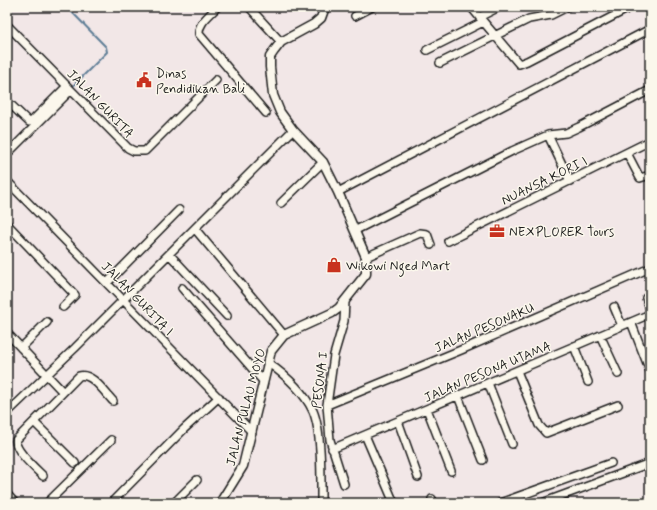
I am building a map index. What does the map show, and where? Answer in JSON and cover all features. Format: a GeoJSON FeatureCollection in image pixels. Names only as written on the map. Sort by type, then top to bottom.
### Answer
{"type":"FeatureCollection","features":[{"type":"Feature","properties":{"kind":"street"},"geometry":{"type":"LineString","coordinates":[[217,7],[204,20],[199,30],[199,34],[266,113]]}},
{"type":"Feature","properties":{"kind":"street"},"geometry":{"type":"LineString","coordinates":[[249,7],[281,42]]}},
{"type":"Feature","properties":{"kind":"street","name":"JALAN PULAU MOYO"},"geometry":{"type":"LineString","coordinates":[[220,503],[243,466],[267,362],[271,351],[284,335],[332,313],[345,302],[364,278],[367,267],[366,257],[356,230],[323,162],[293,130],[280,112],[273,95],[270,57],[281,42],[314,24],[321,18],[325,7]]}},
{"type":"Feature","properties":{"kind":"street"},"geometry":{"type":"LineString","coordinates":[[355,16],[372,7]]}},
{"type":"Feature","properties":{"kind":"street"},"geometry":{"type":"LineString","coordinates":[[472,7],[517,63],[520,64],[631,7]]}},
{"type":"Feature","properties":{"kind":"street"},"geometry":{"type":"LineString","coordinates":[[427,50],[499,7]]}},
{"type":"Feature","properties":{"kind":"street"},"geometry":{"type":"LineString","coordinates":[[440,62],[529,19],[551,15],[567,7]]}},
{"type":"Feature","properties":{"kind":"street","name":"JALAN GURITA"},"geometry":{"type":"LineString","coordinates":[[7,25],[128,148],[141,152],[145,151],[216,80]]}},
{"type":"Feature","properties":{"kind":"street"},"geometry":{"type":"LineString","coordinates":[[338,192],[650,29]]}},
{"type":"Feature","properties":{"kind":"street"},"geometry":{"type":"LineString","coordinates":[[7,154],[69,88]]}},
{"type":"Feature","properties":{"kind":"street"},"geometry":{"type":"LineString","coordinates":[[356,230],[548,135],[566,133],[650,90]]}},
{"type":"Feature","properties":{"kind":"street"},"geometry":{"type":"LineString","coordinates":[[7,101],[29,122],[41,117]]}},
{"type":"Feature","properties":{"kind":"street"},"geometry":{"type":"LineString","coordinates":[[7,414],[293,130]]}},
{"type":"Feature","properties":{"kind":"street"},"geometry":{"type":"LineString","coordinates":[[548,135],[570,181]]}},
{"type":"Feature","properties":{"kind":"street","name":"NUANSA KORI I"},"geometry":{"type":"LineString","coordinates":[[448,241],[650,141]]}},
{"type":"Feature","properties":{"kind":"street"},"geometry":{"type":"LineString","coordinates":[[627,153],[640,178],[650,174]]}},
{"type":"Feature","properties":{"kind":"street"},"geometry":{"type":"LineString","coordinates":[[281,202],[323,162]]}},
{"type":"Feature","properties":{"kind":"street","name":"JALAN GURITA I"},"geometry":{"type":"LineString","coordinates":[[7,181],[252,432]]}},
{"type":"Feature","properties":{"kind":"street"},"geometry":{"type":"LineString","coordinates":[[107,283],[179,210]]}},
{"type":"Feature","properties":{"kind":"street"},"geometry":{"type":"LineString","coordinates":[[7,224],[75,295],[63,307]]}},
{"type":"Feature","properties":{"kind":"street"},"geometry":{"type":"LineString","coordinates":[[194,229],[284,335]]}},
{"type":"Feature","properties":{"kind":"street"},"geometry":{"type":"LineString","coordinates":[[366,257],[420,233],[427,234],[431,245]]}},
{"type":"Feature","properties":{"kind":"street"},"geometry":{"type":"LineString","coordinates":[[169,254],[227,316]]}},
{"type":"Feature","properties":{"kind":"street","name":"JALAN PESONAKU"},"geometry":{"type":"LineString","coordinates":[[327,405],[461,350],[650,268]]}},
{"type":"Feature","properties":{"kind":"street"},"geometry":{"type":"LineString","coordinates":[[182,288],[263,381]]}},
{"type":"Feature","properties":{"kind":"street"},"geometry":{"type":"LineString","coordinates":[[646,298],[650,308]]}},
{"type":"Feature","properties":{"kind":"street","name":"PESONA I"},"geometry":{"type":"LineString","coordinates":[[344,484],[332,449],[327,422],[327,405],[334,355],[344,321],[345,302]]}},
{"type":"Feature","properties":{"kind":"street"},"geometry":{"type":"LineString","coordinates":[[614,307],[622,326]]}},
{"type":"Feature","properties":{"kind":"street","name":"JALAN PESONA UTAMA"},"geometry":{"type":"LineString","coordinates":[[332,449],[650,314]]}},
{"type":"Feature","properties":{"kind":"street"},"geometry":{"type":"LineString","coordinates":[[21,348],[47,322]]}},
{"type":"Feature","properties":{"kind":"street"},"geometry":{"type":"LineString","coordinates":[[631,322],[650,371]]}},
{"type":"Feature","properties":{"kind":"street"},"geometry":{"type":"LineString","coordinates":[[7,333],[62,391]]}},
{"type":"Feature","properties":{"kind":"street"},"geometry":{"type":"LineString","coordinates":[[600,335],[618,374]]}},
{"type":"Feature","properties":{"kind":"street"},"geometry":{"type":"LineString","coordinates":[[574,346],[588,382]]}},
{"type":"Feature","properties":{"kind":"street"},"geometry":{"type":"LineString","coordinates":[[267,362],[278,369],[293,384],[312,411],[316,420],[321,469],[321,503]]}},
{"type":"Feature","properties":{"kind":"street"},"geometry":{"type":"LineString","coordinates":[[517,371],[539,425],[546,433],[618,405]]}},
{"type":"Feature","properties":{"kind":"street"},"geometry":{"type":"LineString","coordinates":[[43,476],[19,450],[15,443],[16,440],[62,391],[79,376],[83,375],[90,377],[112,401]]}},
{"type":"Feature","properties":{"kind":"street"},"geometry":{"type":"LineString","coordinates":[[488,383],[512,444]]}},
{"type":"Feature","properties":{"kind":"street"},"geometry":{"type":"LineString","coordinates":[[458,396],[483,460]]}},
{"type":"Feature","properties":{"kind":"street"},"geometry":{"type":"LineString","coordinates":[[111,503],[184,429],[219,397]]}},
{"type":"Feature","properties":{"kind":"street"},"geometry":{"type":"LineString","coordinates":[[427,409],[451,471]]}},
{"type":"Feature","properties":{"kind":"street"},"geometry":{"type":"LineString","coordinates":[[398,421],[418,477]]}},
{"type":"Feature","properties":{"kind":"street"},"geometry":{"type":"LineString","coordinates":[[34,422],[75,463]]}},
{"type":"Feature","properties":{"kind":"street"},"geometry":{"type":"LineString","coordinates":[[365,435],[394,503]]}},
{"type":"Feature","properties":{"kind":"street"},"geometry":{"type":"LineString","coordinates":[[47,503],[111,440]]}},
{"type":"Feature","properties":{"kind":"street"},"geometry":{"type":"LineString","coordinates":[[500,503],[611,463]]}},
{"type":"Feature","properties":{"kind":"street"},"geometry":{"type":"LineString","coordinates":[[542,503],[650,463]]}},
{"type":"Feature","properties":{"kind":"street"},"geometry":{"type":"LineString","coordinates":[[174,503],[197,480]]}},
{"type":"Feature","properties":{"kind":"street"},"geometry":{"type":"LineString","coordinates":[[7,494],[16,503]]}},
{"type":"Feature","properties":{"kind":"waterway"},"geometry":{"type":"LineString","coordinates":[[67,7],[106,47],[107,52],[71,88]]}},
{"type":"Feature","properties":{"kind":"place","name":"Dinas Pendidikan Bali"},"geometry":{"type":"Point","coordinates":[144,80]}},
{"type":"Feature","properties":{"kind":"place","name":"NEXPLORER Tours"},"geometry":{"type":"Point","coordinates":[497,231]}},
{"type":"Feature","properties":{"kind":"place","name":"Wikowi Nged Mart"},"geometry":{"type":"Point","coordinates":[334,265]}}]}
